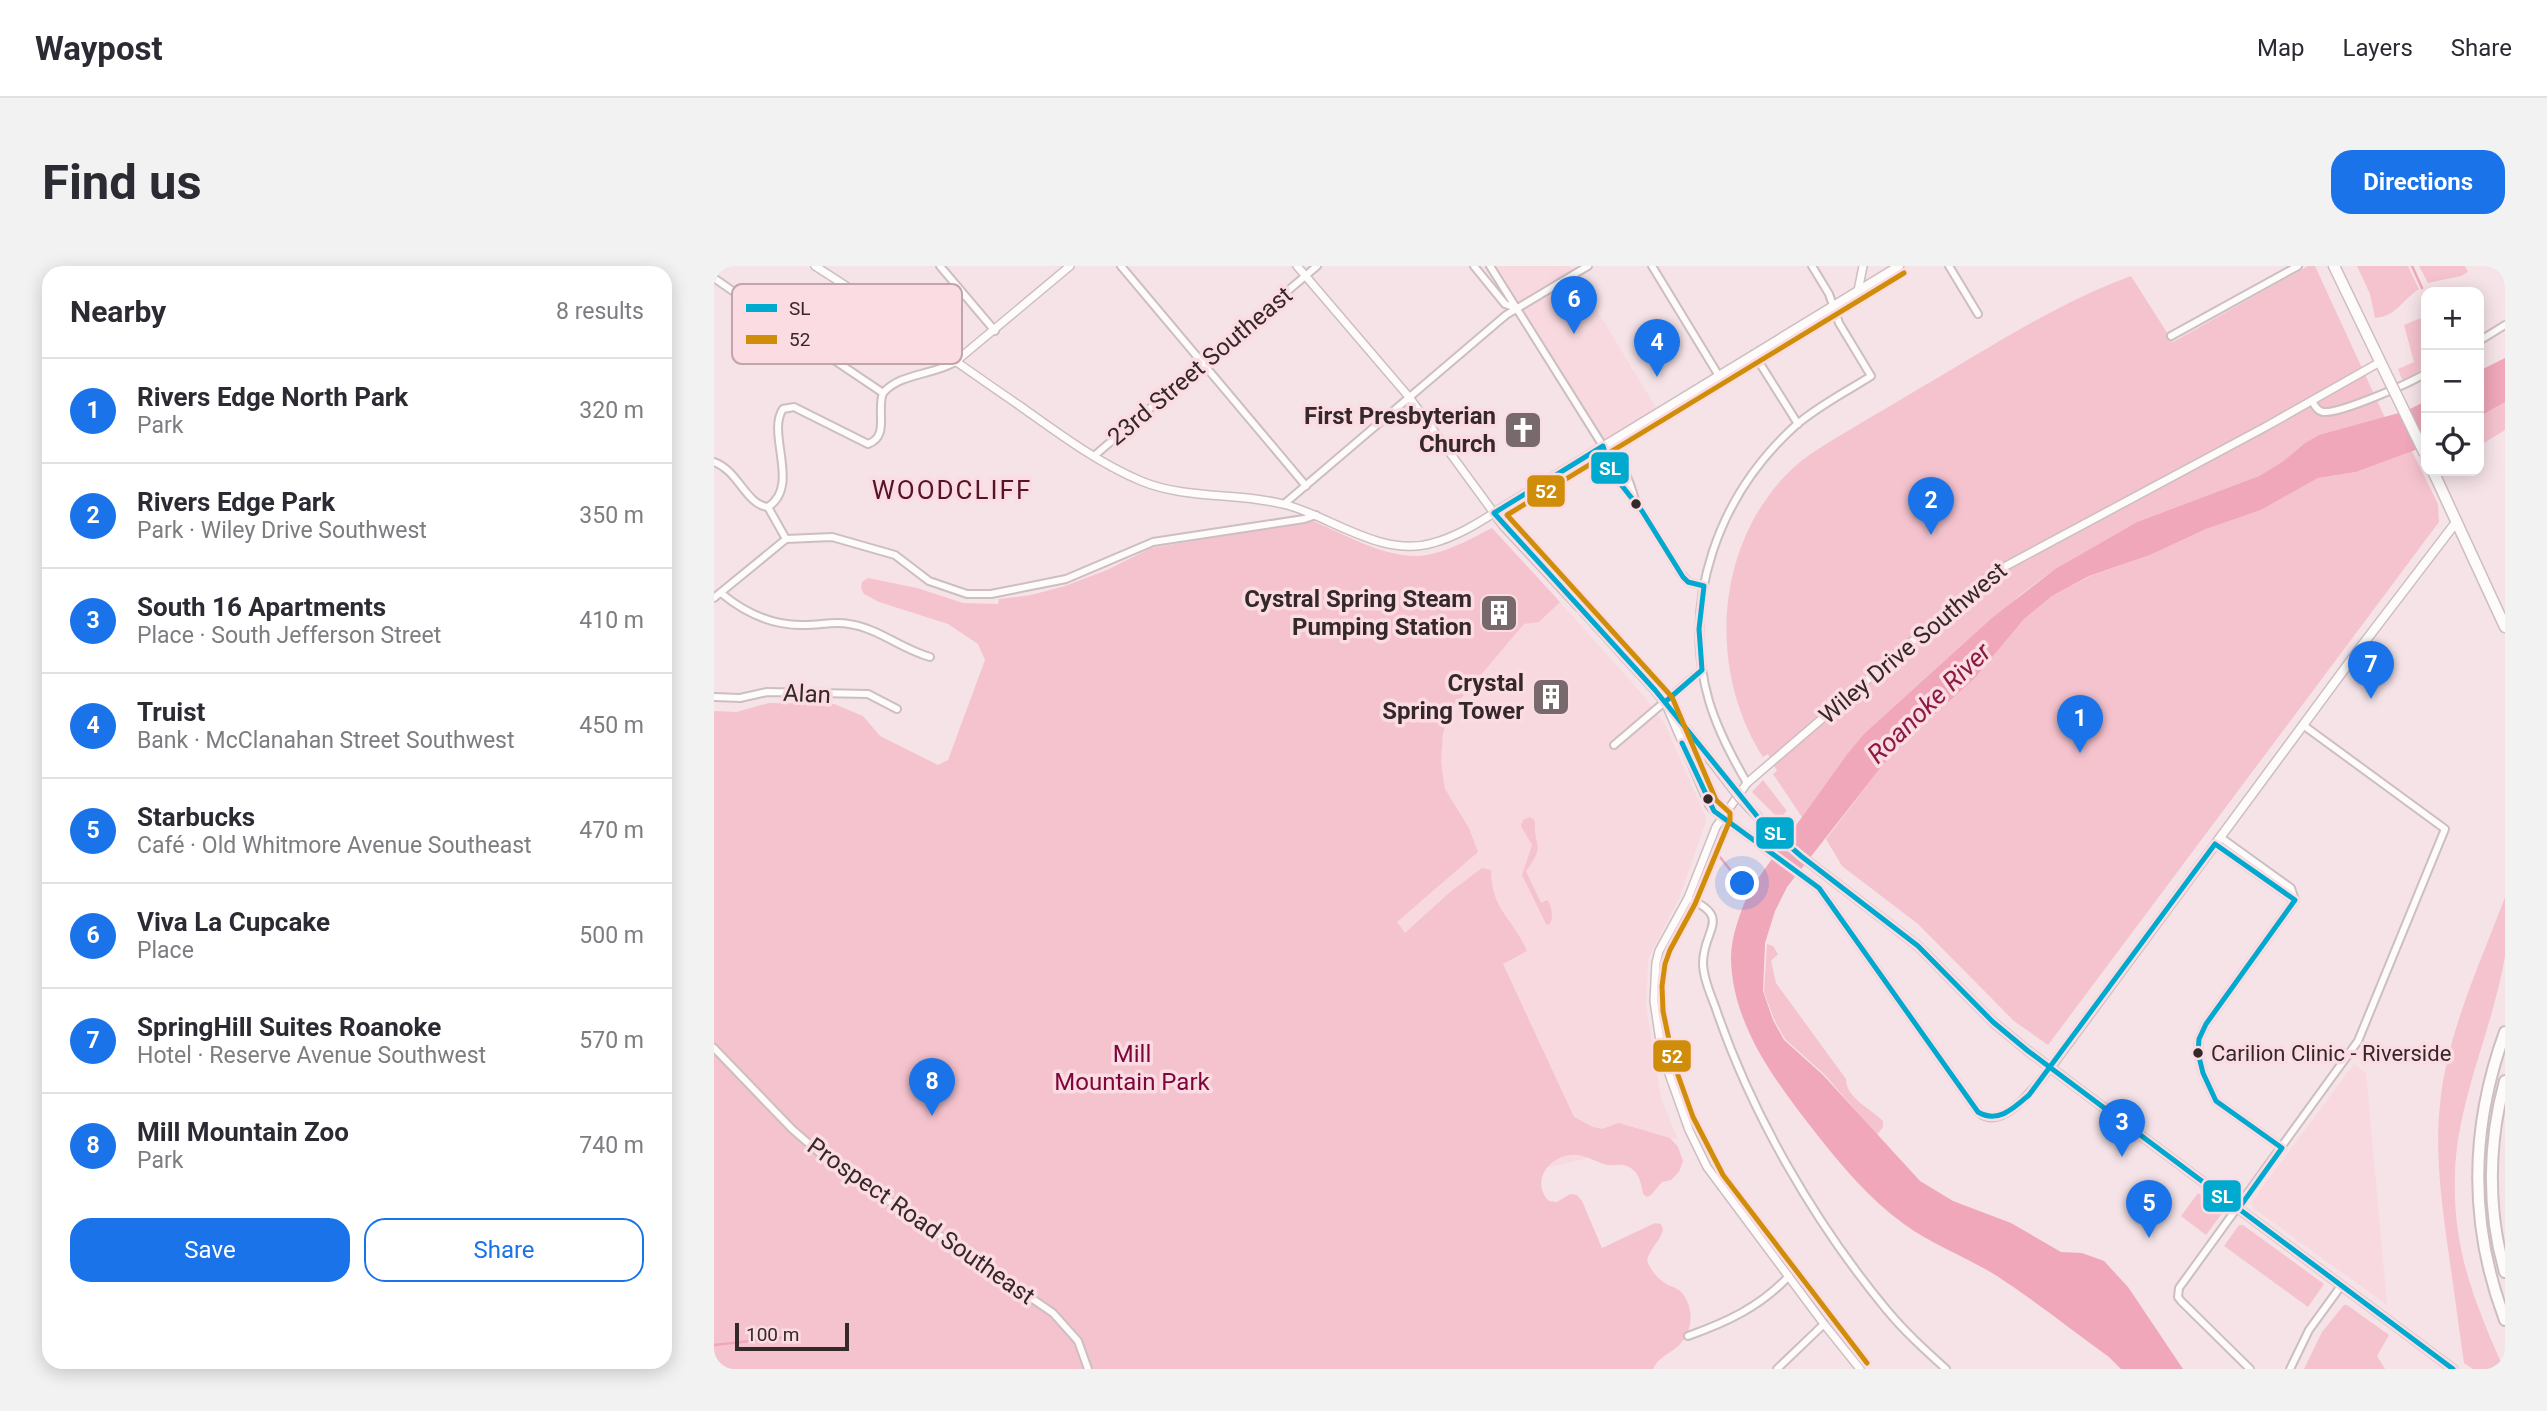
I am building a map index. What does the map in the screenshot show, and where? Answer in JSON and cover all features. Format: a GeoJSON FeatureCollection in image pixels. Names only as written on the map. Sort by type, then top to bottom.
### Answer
{"type":"FeatureCollection","features":[{"type":"Feature","properties":{"kind":"highway"},"geometry":{"type":"LineString","coordinates":[[2505,1032],[2488,1086],[2480,1130],[2477,1170],[2484,1246],[2505,1320]]}},
{"type":"Feature","properties":{"kind":"highway"},"geometry":{"type":"LineString","coordinates":[[2505,1082],[2494,1141],[2493,1195],[2505,1272]]}},
{"type":"Feature","properties":{"kind":"main road"},"geometry":{"type":"LineString","coordinates":[[1899,266],[1494,513],[1665,702],[1740,797],[1779,839],[1910,938],[1993,1022],[2028,1051],[2453,1369]]}},
{"type":"Feature","properties":{"kind":"main road"},"geometry":{"type":"LineString","coordinates":[[2334,266],[2421,445]]}},
{"type":"Feature","properties":{"kind":"main road"},"geometry":{"type":"LineString","coordinates":[[2435,476],[2505,627]]}},
{"type":"Feature","properties":{"kind":"main road"},"geometry":{"type":"LineString","coordinates":[[2050,1068],[2302,725],[2457,521]]}},
{"type":"Feature","properties":{"kind":"street"},"geometry":{"type":"LineString","coordinates":[[815,266],[843,284]]}},
{"type":"Feature","properties":{"kind":"street"},"geometry":{"type":"LineString","coordinates":[[940,266],[955,284]]}},
{"type":"Feature","properties":{"kind":"street"},"geometry":{"type":"LineString","coordinates":[[962,357],[1070,266]]}},
{"type":"Feature","properties":{"kind":"street"},"geometry":{"type":"LineString","coordinates":[[1121,266],[1306,486]]}},
{"type":"Feature","properties":{"kind":"street"},"geometry":{"type":"LineString","coordinates":[[959,364],[1094,456],[1118,470],[1159,487],[1284,504],[1383,542],[1409,547],[1444,539],[1494,513],[1409,397],[1297,266]]}},
{"type":"Feature","properties":{"kind":"street","name":"23rd Street Southeast"},"geometry":{"type":"LineString","coordinates":[[1094,456],[1317,266]]}},
{"type":"Feature","properties":{"kind":"street"},"geometry":{"type":"LineString","coordinates":[[1474,266],[1505,304],[1517,309]]}},
{"type":"Feature","properties":{"kind":"street"},"geometry":{"type":"LineString","coordinates":[[1490,266],[1603,446],[1615,456],[1628,477],[1635,500],[1618,483],[1605,463],[1603,446]]}},
{"type":"Feature","properties":{"kind":"street"},"geometry":{"type":"LineString","coordinates":[[1284,504],[1504,316],[1588,266]]}},
{"type":"Feature","properties":{"kind":"street"},"geometry":{"type":"LineString","coordinates":[[1652,266],[1719,376]]}},
{"type":"Feature","properties":{"kind":"street"},"geometry":{"type":"LineString","coordinates":[[1748,783],[1716,722],[1702,670],[1699,629],[1704,586],[1721,527],[1738,493],[1797,424],[1871,376],[1839,323],[1829,294],[1812,266]]}},
{"type":"Feature","properties":{"kind":"street"},"geometry":{"type":"LineString","coordinates":[[1858,291],[1863,266]]}},
{"type":"Feature","properties":{"kind":"street"},"geometry":{"type":"LineString","coordinates":[[1949,266],[1978,314]]}},
{"type":"Feature","properties":{"kind":"street"},"geometry":{"type":"LineString","coordinates":[[2171,336],[2298,266]]}},
{"type":"Feature","properties":{"kind":"street"},"geometry":{"type":"LineString","coordinates":[[714,278],[732,291]]}},
{"type":"Feature","properties":{"kind":"street"},"geometry":{"type":"LineString","coordinates":[[962,292],[995,331]]}},
{"type":"Feature","properties":{"kind":"street"},"geometry":{"type":"LineString","coordinates":[[2484,338],[2505,325]]}},
{"type":"Feature","properties":{"kind":"street"},"geometry":{"type":"LineString","coordinates":[[1754,354],[1797,424]]}},
{"type":"Feature","properties":{"kind":"street","name":"Wiley Drive Southwest"},"geometry":{"type":"LineString","coordinates":[[1860,1369],[1707,1167],[1689,1130],[1662,1054],[1654,1001],[1656,963],[1688,898],[1722,817],[1748,783],[1991,574],[2380,362]]}},
{"type":"Feature","properties":{"kind":"street"},"geometry":{"type":"LineString","coordinates":[[840,364],[883,393]]}},
{"type":"Feature","properties":{"kind":"street"},"geometry":{"type":"LineString","coordinates":[[714,463],[734,475],[761,507],[768,508],[775,502],[780,485],[783,456],[778,422],[783,409],[794,407],[868,444],[876,440],[881,431],[883,393],[900,382],[952,364]]}},
{"type":"Feature","properties":{"kind":"street"},"geometry":{"type":"LineString","coordinates":[[2312,401],[2317,409],[2327,412],[2383,394],[2421,375]]}},
{"type":"Feature","properties":{"kind":"street"},"geometry":{"type":"LineString","coordinates":[[768,508],[786,540]]}},
{"type":"Feature","properties":{"kind":"street"},"geometry":{"type":"LineString","coordinates":[[714,598],[786,540],[832,537],[895,555],[929,580],[941,585],[967,594],[991,594],[1066,579],[1153,542],[1304,519],[1315,515]]}},
{"type":"Feature","properties":{"kind":"street"},"geometry":{"type":"LineString","coordinates":[[1679,571],[1688,582],[1704,586]]}},
{"type":"Feature","properties":{"kind":"street"},"geometry":{"type":"LineString","coordinates":[[721,593],[754,614],[777,623],[848,623],[871,631],[907,650],[930,657]]}},
{"type":"Feature","properties":{"kind":"street"},"geometry":{"type":"LineString","coordinates":[[1614,745],[1702,670]]}},
{"type":"Feature","properties":{"kind":"street","name":"Alan"},"geometry":{"type":"LineString","coordinates":[[714,697],[740,698],[767,692],[868,694],[897,709]]}},
{"type":"Feature","properties":{"kind":"street"},"geometry":{"type":"LineString","coordinates":[[1665,702],[1709,805],[1811,880],[1971,1102],[1985,1117],[1994,1119],[2001,1116],[2023,1100],[2050,1068]]}},
{"type":"Feature","properties":{"kind":"street"},"geometry":{"type":"LineString","coordinates":[[2250,1369],[2181,1301],[2178,1293],[2358,1041],[2445,829],[2302,725]]}},
{"type":"Feature","properties":{"kind":"street"},"geometry":{"type":"LineString","coordinates":[[2218,840],[2295,900],[2206,1024],[2199,1039],[2198,1053],[2203,1073],[2216,1101],[2282,1148]]}},
{"type":"Feature","properties":{"kind":"street"},"geometry":{"type":"LineString","coordinates":[[1688,898],[1707,907],[1711,912],[1713,925],[1705,948],[1703,967],[1707,983],[1740,1072],[1784,1158],[1862,1278],[1908,1334],[1946,1369]]}},
{"type":"Feature","properties":{"kind":"street","name":"Prospect Road Southeast"},"geometry":{"type":"LineString","coordinates":[[714,1048],[792,1129],[822,1155],[1054,1313],[1078,1341],[1088,1369]]}},
{"type":"Feature","properties":{"kind":"street"},"geometry":{"type":"LineString","coordinates":[[1688,1336],[1720,1325],[1751,1309],[1789,1276]]}},
{"type":"Feature","properties":{"kind":"street"},"geometry":{"type":"LineString","coordinates":[[2290,1369],[2309,1329],[2341,1286]]}},
{"type":"Feature","properties":{"kind":"street"},"geometry":{"type":"LineString","coordinates":[[1777,1369],[1824,1324]]}},
{"type":"Feature","properties":{"kind":"shaded area"},"geometry":{"type":"Polygon","coordinates":[[[1491,266],[1570,266],[1659,413],[1603,446],[1491,266]]]}},
{"type":"Feature","properties":{"kind":"shaded area"},"geometry":{"type":"Polygon","coordinates":[[[1560,602],[1643,695],[1665,724],[1706,818],[1680,896],[1648,959],[1646,1006],[1654,1056],[1661,1097],[1677,1138],[1510,1176],[1397,922],[1478,852],[1469,828],[1445,790],[1441,762],[1443,733],[1452,709],[1524,624],[1539,622],[1560,602]]]}},
{"type":"Feature","properties":{"kind":"shaded area"},"geometry":{"type":"Polygon","coordinates":[[[2354,1064],[2366,1073],[2387,1305],[2253,1208],[2252,1201],[2354,1064]]]}},
{"type":"Feature","properties":{"kind":"green space"},"geometry":{"type":"Polygon","coordinates":[[[2308,266],[2315,266],[2385,418],[2319,436],[2259,476],[2137,522],[2055,569],[2020,595],[1845,757],[1802,817],[1773,774],[1777,771],[1768,754],[1763,757],[1746,724],[1734,688],[1727,651],[1727,614],[1732,576],[1744,541],[1761,507],[1784,477],[1811,454],[1861,423],[2035,321],[2106,286],[2131,276],[2173,342],[2308,266]]]}},
{"type":"Feature","properties":{"kind":"green space"},"geometry":{"type":"Polygon","coordinates":[[[2357,266],[2408,266],[2419,289],[2394,311],[2375,318],[2370,294],[2357,266]]]}},
{"type":"Feature","properties":{"kind":"green space"},"geometry":{"type":"Polygon","coordinates":[[[2419,266],[2465,266],[2468,272],[2428,283],[2419,266]]]}},
{"type":"Feature","properties":{"kind":"green space"},"geometry":{"type":"Polygon","coordinates":[[[2421,318],[2421,369],[2403,382],[2398,369],[2414,362],[2404,325],[2421,318]]]}},
{"type":"Feature","properties":{"kind":"green space"},"geometry":{"type":"Polygon","coordinates":[[[2505,402],[2505,430],[2484,443],[2484,414],[2505,402]]]}},
{"type":"Feature","properties":{"kind":"green space"},"geometry":{"type":"Polygon","coordinates":[[[2412,451],[2421,469],[2421,476],[2424,476],[2438,504],[2439,522],[2048,1045],[2014,1021],[1918,924],[1842,866],[1826,839],[1882,766],[1905,741],[1975,678],[2024,619],[2052,596],[2090,576],[2261,510],[2318,478],[2356,472],[2412,451]]]}},
{"type":"Feature","properties":{"kind":"green space","name":"Mill Mountain Park"},"geometry":{"type":"Polygon","coordinates":[[[1313,521],[1368,546],[1413,556],[1427,555],[1461,544],[1492,528],[1560,602],[1539,622],[1524,624],[1452,709],[1443,733],[1441,762],[1445,789],[1469,828],[1478,852],[1397,922],[1405,933],[1450,892],[1482,868],[1491,870],[1492,884],[1499,905],[1527,951],[1503,964],[1574,1117],[1602,1129],[1619,1123],[1670,1138],[1678,1147],[1683,1161],[1679,1172],[1671,1180],[1662,1182],[1647,1197],[1643,1194],[1638,1176],[1632,1169],[1575,1155],[1554,1161],[1544,1172],[1541,1187],[1549,1201],[1557,1202],[1570,1194],[1577,1195],[1602,1248],[1655,1223],[1661,1224],[1662,1233],[1647,1261],[1658,1277],[1679,1290],[1686,1298],[1690,1316],[1684,1339],[1653,1369],[714,1369],[714,711],[736,712],[769,703],[834,704],[863,716],[880,736],[938,765],[948,760],[985,660],[978,644],[948,624],[879,602],[864,594],[862,582],[868,578],[917,588],[963,603],[998,604],[999,599],[1031,595],[1065,586],[1107,570],[1151,548],[1313,521]]]}},
{"type":"Feature","properties":{"kind":"green space"},"geometry":{"type":"Polygon","coordinates":[[[1763,780],[1787,811],[1779,819],[1752,792],[1763,780]]]}},
{"type":"Feature","properties":{"kind":"green space"},"geometry":{"type":"Polygon","coordinates":[[[1530,817],[1535,821],[1538,850],[1526,871],[1541,903],[1547,900],[1550,905],[1552,916],[1549,925],[1546,924],[1522,875],[1532,845],[1521,826],[1523,820],[1530,817]]]}},
{"type":"Feature","properties":{"kind":"green space"},"geometry":{"type":"Polygon","coordinates":[[[2505,897],[2505,956],[2462,1119],[2455,1174],[2457,1227],[2468,1275],[2504,1369],[2473,1369],[2464,1363],[2447,1242],[2439,1173],[2440,1104],[2457,1025],[2505,897]]]}},
{"type":"Feature","properties":{"kind":"green space"},"geometry":{"type":"Polygon","coordinates":[[[1767,944],[1773,946],[1778,954],[1771,961],[1776,983],[1846,1079],[1850,1092],[1883,1121],[1883,1127],[1877,1135],[1824,1074],[1785,1039],[1764,992],[1767,944]]]}},
{"type":"Feature","properties":{"kind":"green space"},"geometry":{"type":"Polygon","coordinates":[[[2198,1193],[2223,1212],[2206,1235],[2181,1216],[2198,1193]]]}},
{"type":"Feature","properties":{"kind":"green space"},"geometry":{"type":"Polygon","coordinates":[[[2239,1225],[2243,1225],[2324,1284],[2308,1307],[2224,1246],[2239,1225]]]}},
{"type":"Feature","properties":{"kind":"green space"},"geometry":{"type":"Polygon","coordinates":[[[2344,1305],[2389,1335],[2377,1356],[2385,1369],[2304,1369],[2322,1332],[2344,1305]]]}},
{"type":"Feature","properties":{"kind":"water"},"geometry":{"type":"Polygon","coordinates":[[[2505,358],[2505,402],[2484,414],[2484,413],[2484,368],[2505,358]]]}},
{"type":"Feature","properties":{"kind":"water","name":"Roanoke River"},"geometry":{"type":"Polygon","coordinates":[[[2421,404],[2421,448],[2356,472],[2318,478],[2261,510],[2206,529],[2150,555],[2089,576],[2052,596],[2024,619],[1975,678],[1905,741],[1882,766],[1787,887],[1775,911],[1765,943],[1763,991],[1773,1020],[1784,1040],[1823,1075],[1920,1181],[1953,1201],[2011,1223],[2061,1252],[2082,1253],[2104,1261],[2128,1287],[2183,1369],[2121,1369],[2109,1357],[1997,1276],[1904,1224],[1867,1193],[1845,1169],[1772,1073],[1748,1029],[1733,983],[1731,949],[1737,924],[1749,891],[1864,734],[1992,618],[2055,569],[2137,522],[2259,476],[2319,435],[2406,411],[2421,404]]]}},
{"type":"Feature","properties":{"kind":"waterway"},"geometry":{"type":"LineString","coordinates":[[2412,266],[2422,287]]}},
{"type":"Feature","properties":{"kind":"waterway"},"geometry":{"type":"LineString","coordinates":[[1720,857],[1750,895]]}},
{"type":"Feature","properties":{"kind":"waterway"},"geometry":{"type":"LineString","coordinates":[[714,1345],[787,1337]]}},
{"type":"Feature","properties":{"kind":"tunnel"},"geometry":{"type":"LineString","coordinates":[[1635,500],[1679,571]]}},
{"type":"Feature","properties":{"kind":"transit line","name":"52"},"geometry":{"type":"LineString","coordinates":[[1867,1363],[1723,1175],[1693,1117],[1674,1064],[1663,1011],[1665,964],[1695,904],[1730,820],[1730,813],[1716,800],[1672,697],[1507,515],[1904,273]]}},
{"type":"Feature","properties":{"kind":"transit line","name":"SL"},"geometry":{"type":"LineString","coordinates":[[1665,702],[1702,670],[1699,629],[1704,586],[1688,582],[1683,577],[1642,511],[1611,472],[1603,446],[1494,513],[1655,690],[1761,821],[1801,856],[1918,946],[1993,1022],[2028,1051],[2453,1369]]}},
{"type":"Feature","properties":{"kind":"transit line","name":"SL"},"geometry":{"type":"LineString","coordinates":[[1682,743],[1714,811],[1819,888],[1978,1112],[1985,1115],[2005,1113],[2029,1095],[2215,844],[2295,900],[2206,1024],[2199,1039],[2198,1053],[2203,1073],[2216,1101],[2282,1148],[2239,1208]]}},
{"type":"Feature","properties":{"kind":"place","name":"Viva La Cupcake"},"geometry":{"type":"Point","coordinates":[1574,334]}},
{"type":"Feature","properties":{"kind":"place","name":"Truist"},"geometry":{"type":"Point","coordinates":[1657,377]}},
{"type":"Feature","properties":{"kind":"place","name":"First Presbyterian Church"},"geometry":{"type":"Point","coordinates":[1523,430]}},
{"type":"Feature","properties":{"kind":"place","name":"Rivers Edge Park"},"geometry":{"type":"Point","coordinates":[1931,535]}},
{"type":"Feature","properties":{"kind":"place","name":"Cystral Spring Steam Pumping Station"},"geometry":{"type":"Point","coordinates":[1499,613]}},
{"type":"Feature","properties":{"kind":"place","name":"Crystal Spring Tower"},"geometry":{"type":"Point","coordinates":[1551,697]}},
{"type":"Feature","properties":{"kind":"place","name":"SpringHill Suites Roanoke"},"geometry":{"type":"Point","coordinates":[2371,699]}},
{"type":"Feature","properties":{"kind":"place","name":"Rivers Edge North Park"},"geometry":{"type":"Point","coordinates":[2080,753]}},
{"type":"Feature","properties":{"kind":"place","name":"Carilion Clinic - Riverside"},"geometry":{"type":"Point","coordinates":[2198,1053]}},
{"type":"Feature","properties":{"kind":"place","name":"Mill Mountain Zoo"},"geometry":{"type":"Point","coordinates":[932,1116]}},
{"type":"Feature","properties":{"kind":"place","name":"South 16 Apartments"},"geometry":{"type":"Point","coordinates":[2122,1157]}},
{"type":"Feature","properties":{"kind":"place","name":"Starbucks"},"geometry":{"type":"Point","coordinates":[2149,1238]}},
{"type":"Feature","properties":{"kind":"district","name":"WOODCLIFF"},"geometry":{"type":"Point","coordinates":[952,490]}}]}
